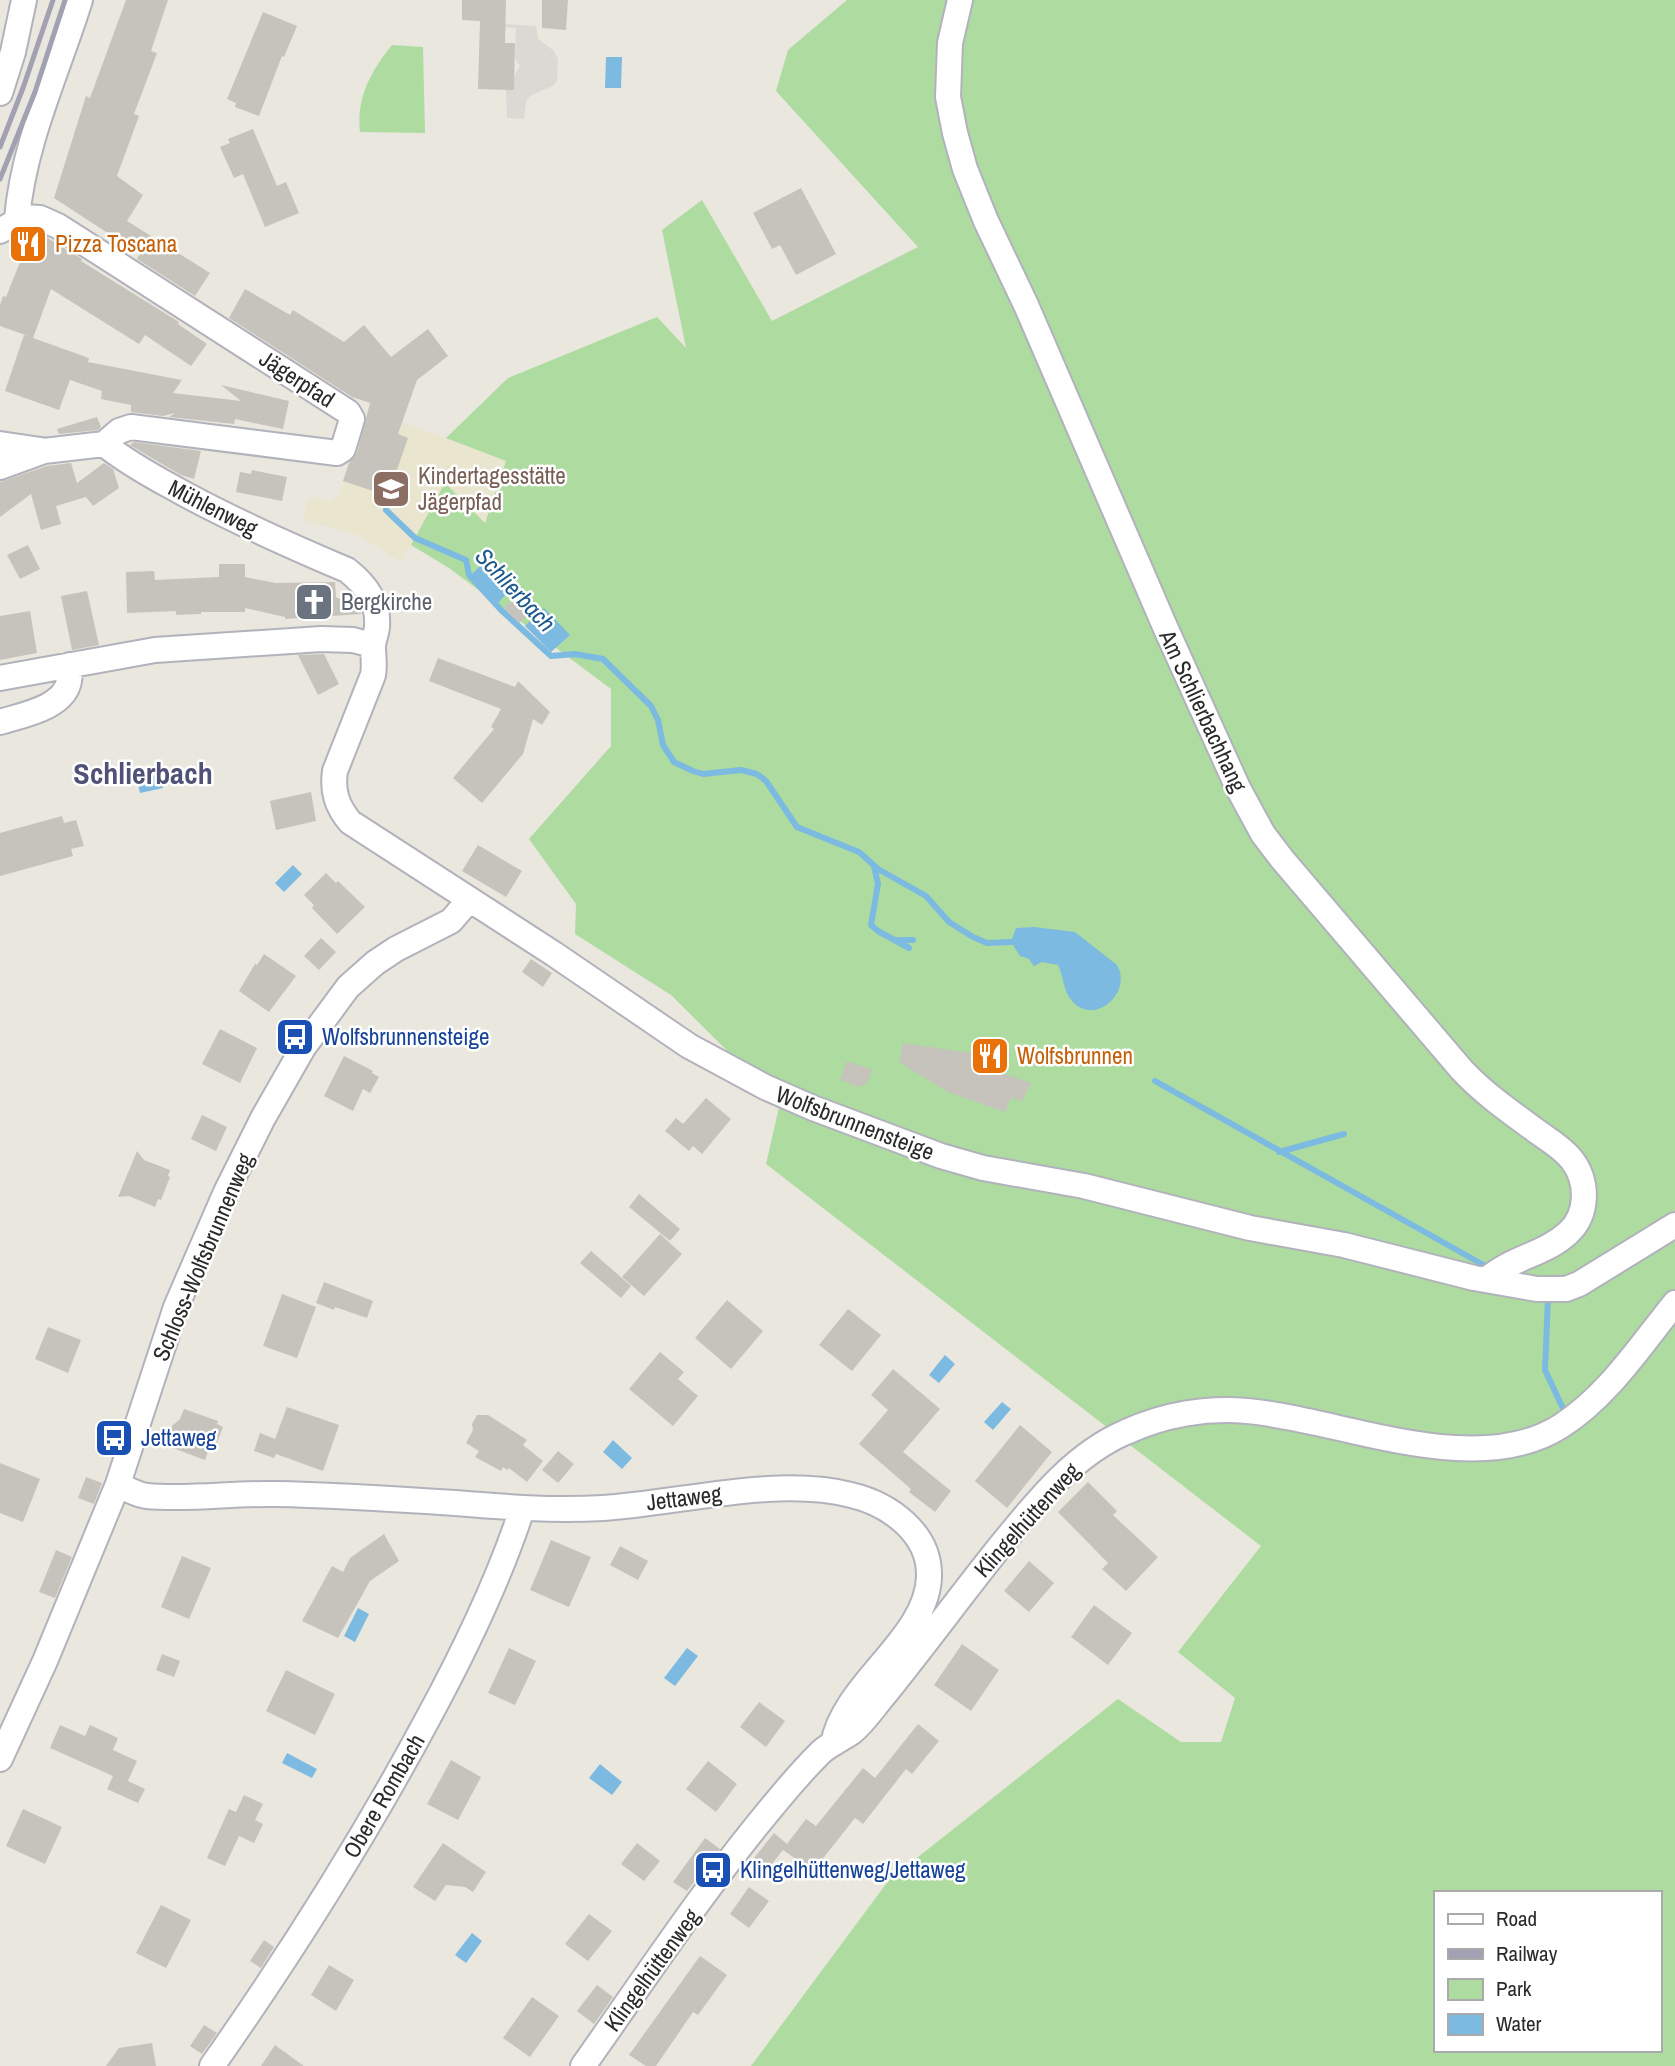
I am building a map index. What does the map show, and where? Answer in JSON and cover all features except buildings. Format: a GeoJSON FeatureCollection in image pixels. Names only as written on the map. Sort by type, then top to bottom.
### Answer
{"type":"FeatureCollection","features":[{"type":"Feature","properties":{"kind":"street"},"geometry":{"type":"LineString","coordinates":[[0,93],[13,52],[23,0]]}},
{"type":"Feature","properties":{"kind":"street"},"geometry":{"type":"LineString","coordinates":[[5,230],[19,201],[33,143],[80,0]]}},
{"type":"Feature","properties":{"kind":"street","name":"Am Schlierbachhang"},"geometry":{"type":"LineString","coordinates":[[960,0],[950,43],[948,97],[965,169],[1166,629],[1253,817],[1282,859],[1461,1069],[1491,1097],[1564,1152],[1580,1173],[1584,1186],[1584,1202],[1574,1227],[1553,1244],[1509,1262],[1486,1280]]}},
{"type":"Feature","properties":{"kind":"street","name":"Jägerpfad"},"geometry":{"type":"LineString","coordinates":[[5,230],[31,216],[58,226],[348,412],[352,419],[343,449],[337,453],[131,427],[119,431],[104,444]]}},
{"type":"Feature","properties":{"kind":"street"},"geometry":{"type":"LineString","coordinates":[[4,458],[40,450],[104,444]]}},
{"type":"Feature","properties":{"kind":"street","name":"Mühlenweg"},"geometry":{"type":"LineString","coordinates":[[104,444],[117,455],[238,522],[347,570],[366,588],[375,607],[377,628],[372,645]]}},
{"type":"Feature","properties":{"kind":"street"},"geometry":{"type":"LineString","coordinates":[[0,678],[142,651],[344,639],[372,645]]}},
{"type":"Feature","properties":{"kind":"street","name":"Wolfsbrunnensteige"},"geometry":{"type":"LineString","coordinates":[[372,645],[375,660],[373,674],[335,771],[333,784],[340,809],[350,822],[554,954],[689,1046],[765,1087],[813,1108],[972,1166],[1084,1186],[1250,1228],[1344,1245],[1486,1280]]}},
{"type":"Feature","properties":{"kind":"street"},"geometry":{"type":"LineString","coordinates":[[0,722],[35,710],[61,696],[69,681],[70,665]]}},
{"type":"Feature","properties":{"kind":"street","name":"Schloss-Wolfsbrunnenweg"},"geometry":{"type":"LineString","coordinates":[[0,1759],[45,1661],[118,1484],[176,1307],[226,1192],[263,1118],[303,1048],[348,986],[396,949],[451,921],[469,900]]}},
{"type":"Feature","properties":{"kind":"street"},"geometry":{"type":"LineString","coordinates":[[1486,1280],[1537,1289],[1557,1290],[1573,1287],[1675,1225]]}},
{"type":"Feature","properties":{"kind":"street","name":"Klingelhüttenweg"},"geometry":{"type":"LineString","coordinates":[[583,2066],[664,1951],[774,1804],[821,1752],[851,1732],[879,1701],[1032,1508],[1072,1466],[1111,1439],[1160,1419],[1227,1410],[1261,1412],[1444,1447],[1480,1448],[1519,1443],[1552,1432],[1584,1409],[1608,1385],[1675,1303]]}},
{"type":"Feature","properties":{"kind":"street","name":"Jettaweg"},"geometry":{"type":"LineString","coordinates":[[118,1484],[146,1496],[271,1493],[341,1495],[522,1509],[603,1508],[737,1492],[799,1489],[853,1495],[891,1511],[914,1533],[922,1546],[929,1569],[928,1590],[917,1619],[840,1718],[833,1744]]}},
{"type":"Feature","properties":{"kind":"street","name":"Obere Rombach"},"geometry":{"type":"LineString","coordinates":[[212,2066],[338,1877],[386,1798],[472,1633],[509,1549],[522,1509]]}},
{"type":"Feature","properties":{"kind":"shaded area"},"geometry":{"type":"Polygon","coordinates":[[[502,24],[536,26],[538,39],[553,50],[558,59],[557,81],[530,96],[526,102],[524,119],[507,118],[506,90],[520,66],[515,58],[516,28],[502,27],[502,24]]]}},
{"type":"Feature","properties":{"kind":"shaded area","name":"Kindertagesstätte Jägerpfad"},"geometry":{"type":"Polygon","coordinates":[[[378,413],[506,461],[484,523],[445,484],[401,562],[358,535],[303,520],[307,501],[315,497],[330,501],[339,494],[363,424],[373,427],[378,413]]]}},
{"type":"Feature","properties":{"kind":"green space"},"geometry":{"type":"Polygon","coordinates":[[[847,0],[1675,0],[1675,2066],[751,2066],[889,1880],[1118,1699],[1181,1742],[1221,1742],[1235,1698],[1178,1652],[1261,1546],[766,1164],[780,1103],[671,995],[575,934],[576,904],[529,839],[611,746],[611,689],[449,568],[411,545],[445,483],[485,523],[506,461],[446,438],[508,378],[657,317],[686,348],[662,230],[702,200],[772,321],[918,247],[776,91],[788,50],[847,0]]]}},
{"type":"Feature","properties":{"kind":"green space"},"geometry":{"type":"Polygon","coordinates":[[[392,45],[423,47],[425,133],[360,132],[363,96],[378,65],[392,45]]]}},
{"type":"Feature","properties":{"kind":"water"},"geometry":{"type":"Polygon","coordinates":[[[606,57],[622,57],[621,88],[605,88],[606,57]]]}},
{"type":"Feature","properties":{"kind":"water"},"geometry":{"type":"Polygon","coordinates":[[[481,565],[507,593],[498,603],[471,575],[481,565]]]}},
{"type":"Feature","properties":{"kind":"water"},"geometry":{"type":"Polygon","coordinates":[[[544,608],[570,635],[551,652],[525,626],[544,608]]]}},
{"type":"Feature","properties":{"kind":"water"},"geometry":{"type":"Polygon","coordinates":[[[161,774],[163,788],[140,793],[137,780],[161,774]]]}},
{"type":"Feature","properties":{"kind":"water"},"geometry":{"type":"Polygon","coordinates":[[[293,865],[302,874],[284,892],[275,883],[293,865]]]}},
{"type":"Feature","properties":{"kind":"water","name":"Wolfsbrunnen"},"geometry":{"type":"Polygon","coordinates":[[[1034,927],[1075,932],[1117,965],[1121,975],[1120,986],[1109,1003],[1091,1010],[1081,1008],[1069,997],[1058,965],[1042,962],[1034,966],[1029,959],[1020,956],[1011,942],[1016,928],[1034,927]]]}},
{"type":"Feature","properties":{"kind":"water"},"geometry":{"type":"Polygon","coordinates":[[[945,1355],[955,1364],[939,1383],[929,1375],[945,1355]]]}},
{"type":"Feature","properties":{"kind":"water"},"geometry":{"type":"Polygon","coordinates":[[[1002,1402],[1011,1409],[993,1430],[984,1422],[1002,1402]]]}},
{"type":"Feature","properties":{"kind":"water"},"geometry":{"type":"Polygon","coordinates":[[[613,1440],[632,1458],[622,1469],[603,1452],[613,1440]]]}},
{"type":"Feature","properties":{"kind":"water"},"geometry":{"type":"Polygon","coordinates":[[[358,1608],[369,1614],[355,1642],[344,1636],[358,1608]]]}},
{"type":"Feature","properties":{"kind":"water"},"geometry":{"type":"Polygon","coordinates":[[[687,1648],[698,1656],[675,1686],[664,1678],[687,1648]]]}},
{"type":"Feature","properties":{"kind":"water"},"geometry":{"type":"Polygon","coordinates":[[[287,1753],[317,1769],[312,1778],[282,1763],[287,1753]]]}},
{"type":"Feature","properties":{"kind":"water"},"geometry":{"type":"Polygon","coordinates":[[[600,1764],[622,1782],[612,1795],[589,1778],[600,1764]]]}},
{"type":"Feature","properties":{"kind":"water"},"geometry":{"type":"Polygon","coordinates":[[[472,1933],[482,1941],[466,1963],[455,1955],[472,1933]]]}},
{"type":"Feature","properties":{"kind":"waterway","name":"Schlierbach"},"geometry":{"type":"LineString","coordinates":[[386,510],[415,538],[466,560],[469,575],[501,610],[551,656],[575,654],[603,659],[651,706],[658,720],[663,745],[674,762],[703,774],[741,770],[757,774],[766,781],[797,827],[859,852],[878,869],[926,896],[949,922],[973,937],[987,943],[1011,942]]}},
{"type":"Feature","properties":{"kind":"waterway"},"geometry":{"type":"LineString","coordinates":[[874,866],[878,884],[871,925],[909,948]]}},
{"type":"Feature","properties":{"kind":"waterway"},"geometry":{"type":"LineString","coordinates":[[898,940],[913,940]]}},
{"type":"Feature","properties":{"kind":"waterway"},"geometry":{"type":"LineString","coordinates":[[1155,1081],[1489,1268]]}},
{"type":"Feature","properties":{"kind":"waterway"},"geometry":{"type":"LineString","coordinates":[[1279,1152],[1344,1134]]}},
{"type":"Feature","properties":{"kind":"waterway"},"geometry":{"type":"LineString","coordinates":[[1548,1298],[1545,1370],[1566,1415]]}},
{"type":"Feature","properties":{"kind":"railway"},"geometry":{"type":"LineString","coordinates":[[0,147],[53,0]]}},
{"type":"Feature","properties":{"kind":"railway"},"geometry":{"type":"LineString","coordinates":[[0,179],[35,92],[65,0]]}},
{"type":"Feature","properties":{"kind":"place","name":"Pizza Toscana"},"geometry":{"type":"Point","coordinates":[28,244]}},
{"type":"Feature","properties":{"kind":"place","name":"Kindertagesstätte Jägerpfad"},"geometry":{"type":"Point","coordinates":[391,489]}},
{"type":"Feature","properties":{"kind":"place","name":"Bergkirche"},"geometry":{"type":"Point","coordinates":[314,602]}},
{"type":"Feature","properties":{"kind":"place","name":"Wolfsbrunnensteige"},"geometry":{"type":"Point","coordinates":[295,1037]}},
{"type":"Feature","properties":{"kind":"place","name":"Wolfsbrunnen"},"geometry":{"type":"Point","coordinates":[990,1056]}},
{"type":"Feature","properties":{"kind":"place","name":"Jettaweg"},"geometry":{"type":"Point","coordinates":[114,1438]}},
{"type":"Feature","properties":{"kind":"place","name":"Klingelhüttenweg/Jettaweg"},"geometry":{"type":"Point","coordinates":[713,1870]}},
{"type":"Feature","properties":{"kind":"district","name":"Schlierbach"},"geometry":{"type":"Point","coordinates":[143,774]}}]}
